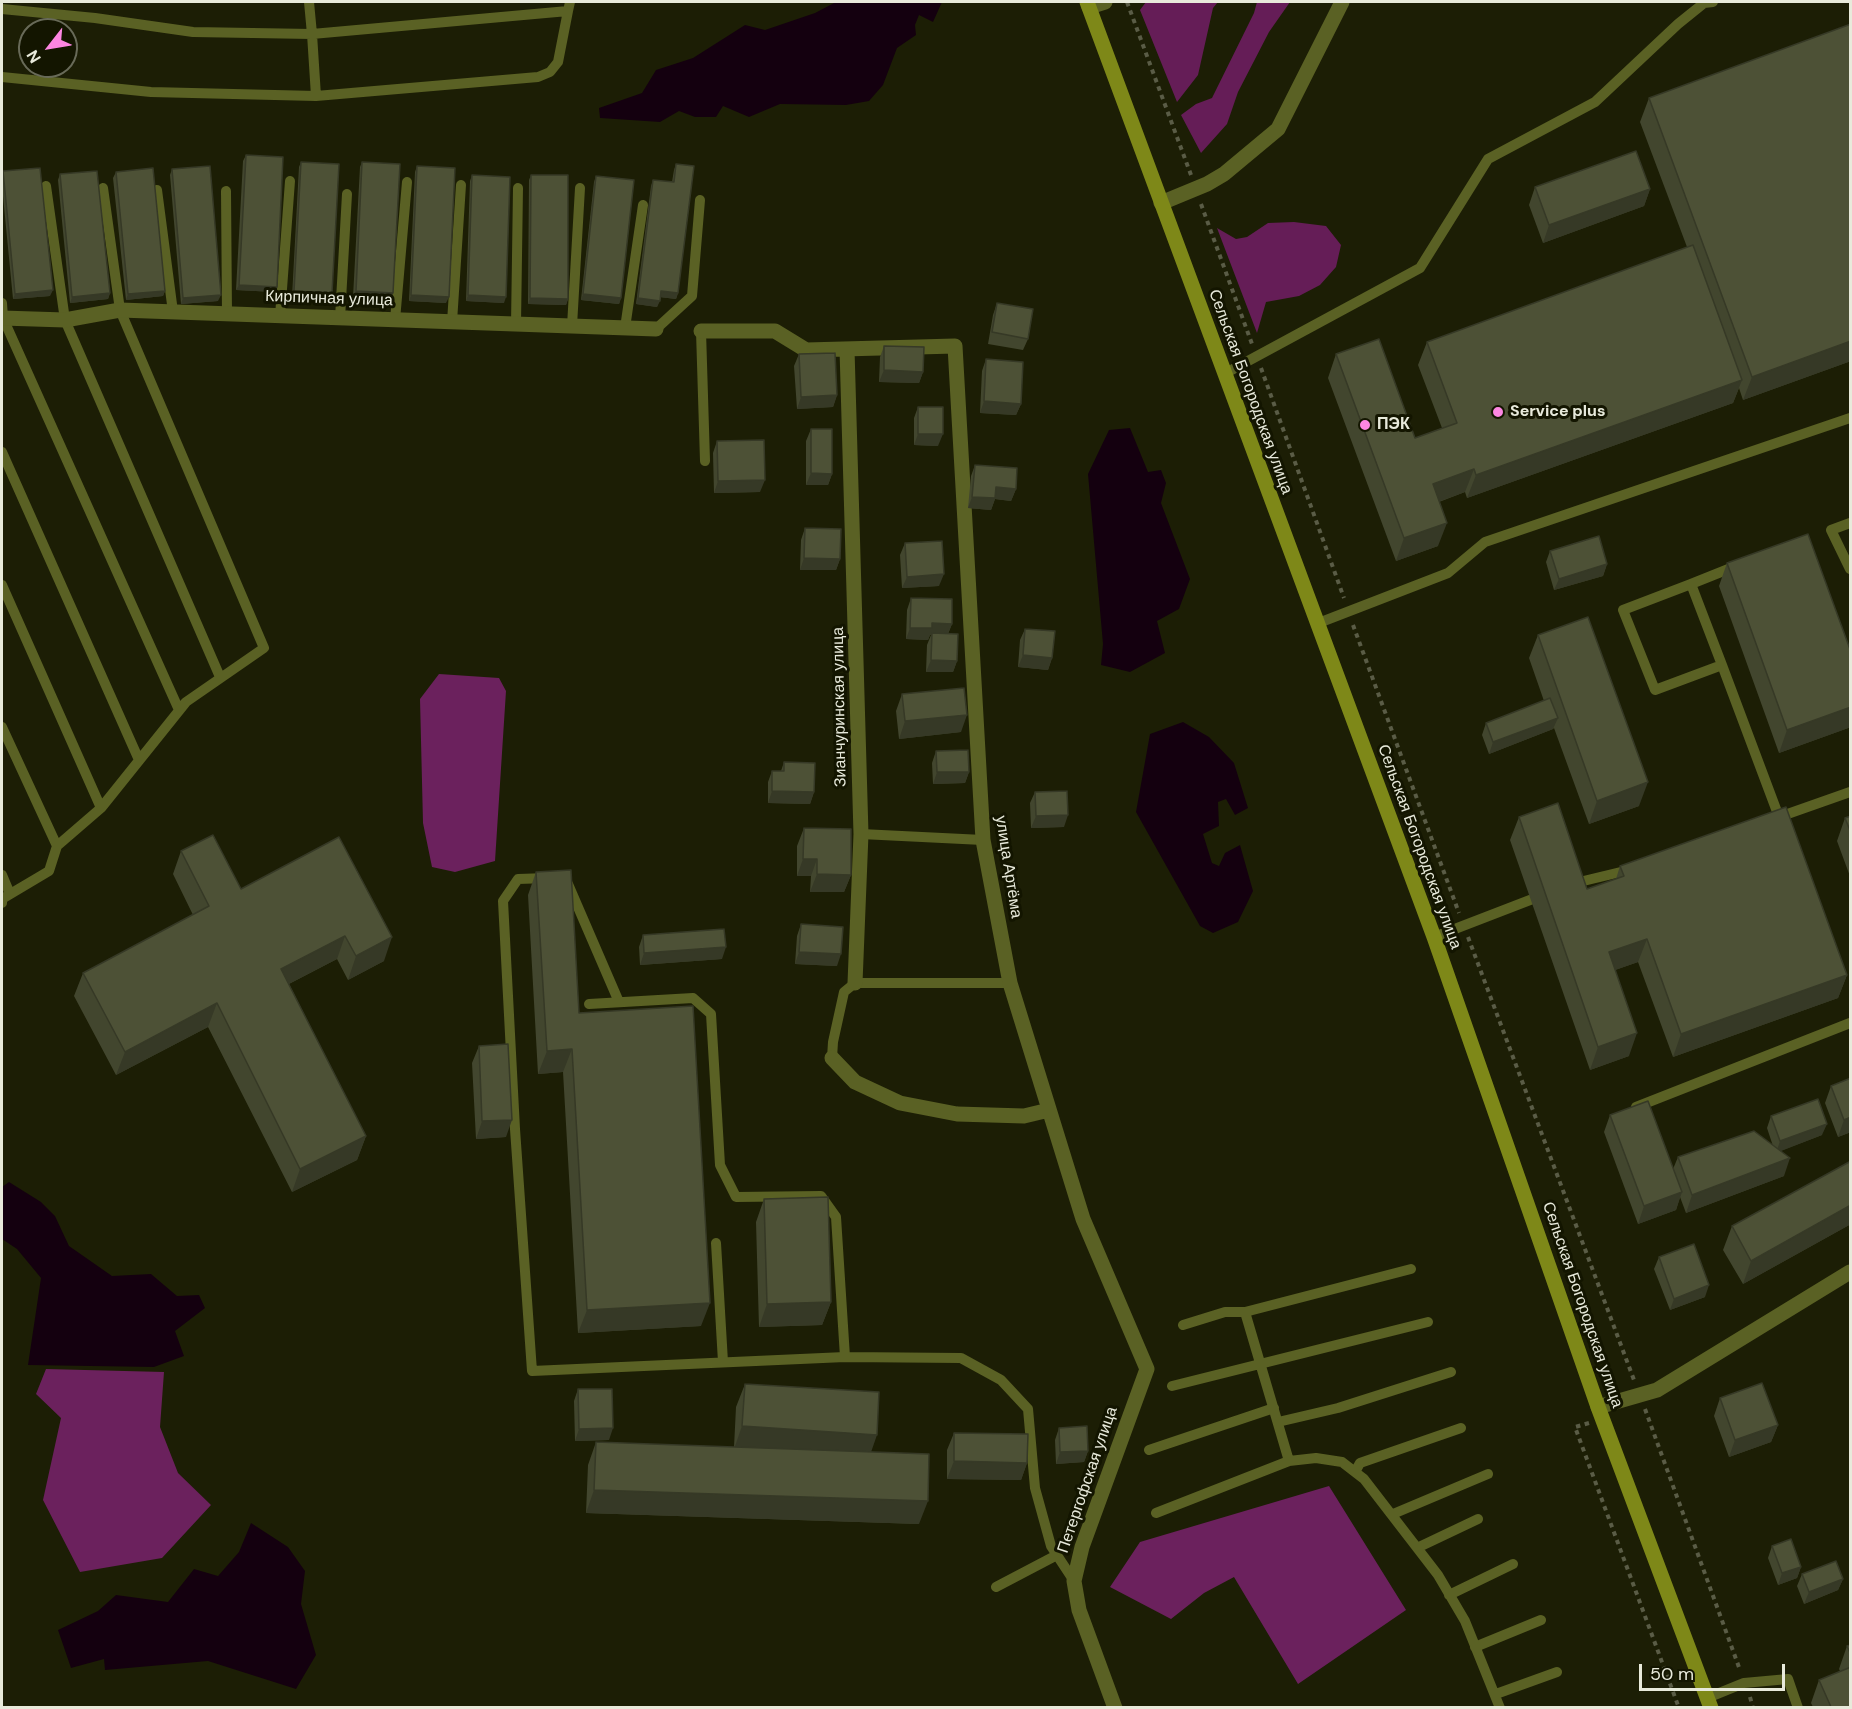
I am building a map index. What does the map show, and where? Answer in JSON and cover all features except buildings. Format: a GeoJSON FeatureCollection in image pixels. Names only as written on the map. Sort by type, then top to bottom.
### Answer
{"type":"FeatureCollection","features":[{"type":"Feature","properties":{"kind":"main road","name":"Сельская Богородская улица"},"geometry":{"type":"LineString","coordinates":[[1088,4],[1316,624],[1434,937],[1598,1407],[1709,1703]]}},
{"type":"Feature","properties":{"kind":"street"},"geometry":{"type":"LineString","coordinates":[[1088,4],[1105,2]]}},
{"type":"Feature","properties":{"kind":"street"},"geometry":{"type":"LineString","coordinates":[[1161,202],[1196,189],[1224,174],[1278,129],[1342,2]]}},
{"type":"Feature","properties":{"kind":"street","name":"Кирпичная улица"},"geometry":{"type":"LineString","coordinates":[[2,313],[65,320],[120,310],[656,329]]}},
{"type":"Feature","properties":{"kind":"street"},"geometry":{"type":"LineString","coordinates":[[701,331],[775,331],[806,350],[847,349]]}},
{"type":"Feature","properties":{"kind":"street","name":"улица Артёма"},"geometry":{"type":"LineString","coordinates":[[847,349],[955,346],[983,840],[1010,983],[1083,1220],[1147,1369]]}},
{"type":"Feature","properties":{"kind":"street","name":"Зианчуринская улица"},"geometry":{"type":"LineString","coordinates":[[847,349],[861,834],[855,982]]}},
{"type":"Feature","properties":{"kind":"street"},"geometry":{"type":"LineString","coordinates":[[832,1058],[855,1082],[900,1103],[957,1114],[1024,1116],[1049,1110]]}},
{"type":"Feature","properties":{"kind":"street"},"geometry":{"type":"LineString","coordinates":[[1598,1407],[1657,1390],[1851,1272]]}},
{"type":"Feature","properties":{"kind":"street","name":"Петергофская улица"},"geometry":{"type":"LineString","coordinates":[[1115,1707],[1079,1610],[1074,1581],[1082,1547],[1147,1369]]}},
{"type":"Feature","properties":{"kind":"lane"},"geometry":{"type":"LineString","coordinates":[[309,2],[316,96]]}},
{"type":"Feature","properties":{"kind":"lane"},"geometry":{"type":"LineString","coordinates":[[1224,374],[1420,268],[1488,159],[1595,102],[1678,24],[1704,3],[1713,2]]}},
{"type":"Feature","properties":{"kind":"lane"},"geometry":{"type":"LineString","coordinates":[[2,9],[94,18],[193,32],[312,34],[569,6],[558,62],[550,72],[538,77],[316,96],[151,92],[2,77]]}},
{"type":"Feature","properties":{"kind":"lane"},"geometry":{"type":"LineString","coordinates":[[280,316],[290,181]]}},
{"type":"Feature","properties":{"kind":"lane"},"geometry":{"type":"LineString","coordinates":[[395,320],[407,182]]}},
{"type":"Feature","properties":{"kind":"lane"},"geometry":{"type":"LineString","coordinates":[[452,322],[461,185]]}},
{"type":"Feature","properties":{"kind":"lane"},"geometry":{"type":"LineString","coordinates":[[46,186],[65,320],[220,677]]}},
{"type":"Feature","properties":{"kind":"lane"},"geometry":{"type":"LineString","coordinates":[[2,903],[2,899],[49,871],[57,846],[101,808],[186,702],[264,648],[120,310],[103,188]]}},
{"type":"Feature","properties":{"kind":"lane"},"geometry":{"type":"LineString","coordinates":[[516,324],[518,188]]}},
{"type":"Feature","properties":{"kind":"lane"},"geometry":{"type":"LineString","coordinates":[[572,326],[580,188]]}},
{"type":"Feature","properties":{"kind":"lane"},"geometry":{"type":"LineString","coordinates":[[158,190],[173,312]]}},
{"type":"Feature","properties":{"kind":"lane"},"geometry":{"type":"LineString","coordinates":[[226,191],[227,314]]}},
{"type":"Feature","properties":{"kind":"lane"},"geometry":{"type":"LineString","coordinates":[[340,318],[347,194]]}},
{"type":"Feature","properties":{"kind":"lane"},"geometry":{"type":"LineString","coordinates":[[656,329],[693,296],[700,200]]}},
{"type":"Feature","properties":{"kind":"lane"},"geometry":{"type":"LineString","coordinates":[[625,328],[643,205]]}},
{"type":"Feature","properties":{"kind":"lane"},"geometry":{"type":"LineString","coordinates":[[2,313],[179,710]]}},
{"type":"Feature","properties":{"kind":"lane"},"geometry":{"type":"LineString","coordinates":[[701,331],[705,461]]}},
{"type":"Feature","properties":{"kind":"lane"},"geometry":{"type":"LineString","coordinates":[[1316,624],[1448,573],[1485,542],[1851,418]]}},
{"type":"Feature","properties":{"kind":"lane"},"geometry":{"type":"LineString","coordinates":[[2,452],[139,760]]}},
{"type":"Feature","properties":{"kind":"lane"},"geometry":{"type":"LineString","coordinates":[[1851,523],[1831,530],[1851,569]]}},
{"type":"Feature","properties":{"kind":"lane"},"geometry":{"type":"LineString","coordinates":[[1722,665],[1655,690],[1623,610],[1743,563]]}},
{"type":"Feature","properties":{"kind":"lane"},"geometry":{"type":"LineString","coordinates":[[1691,584],[1779,817]]}},
{"type":"Feature","properties":{"kind":"lane"},"geometry":{"type":"LineString","coordinates":[[2,585],[101,808]]}},
{"type":"Feature","properties":{"kind":"lane"},"geometry":{"type":"LineString","coordinates":[[2,727],[57,846]]}},
{"type":"Feature","properties":{"kind":"lane"},"geometry":{"type":"LineString","coordinates":[[1757,825],[1851,792]]}},
{"type":"Feature","properties":{"kind":"lane"},"geometry":{"type":"LineString","coordinates":[[861,834],[983,840]]}},
{"type":"Feature","properties":{"kind":"lane"},"geometry":{"type":"LineString","coordinates":[[1563,887],[1586,879],[1616,874],[1638,867]]}},
{"type":"Feature","properties":{"kind":"lane"},"geometry":{"type":"LineString","coordinates":[[2,875],[10,894]]}},
{"type":"Feature","properties":{"kind":"lane"},"geometry":{"type":"LineString","coordinates":[[619,1002],[565,877],[518,879],[503,901],[515,1129],[532,1371],[844,1357],[961,1358],[1001,1380],[1028,1409],[1035,1488],[1051,1546],[1074,1581]]}},
{"type":"Feature","properties":{"kind":"lane"},"geometry":{"type":"LineString","coordinates":[[1434,937],[1552,891]]}},
{"type":"Feature","properties":{"kind":"lane"},"geometry":{"type":"LineString","coordinates":[[855,982],[1010,983]]}},
{"type":"Feature","properties":{"kind":"lane","name":"Зианчуринская улица"},"geometry":{"type":"LineString","coordinates":[[832,1058],[833,1042],[844,992],[855,982]]}},
{"type":"Feature","properties":{"kind":"lane"},"geometry":{"type":"LineString","coordinates":[[589,1004],[693,998],[711,1014],[720,1165],[736,1197],[822,1196],[836,1216],[844,1357]]}},
{"type":"Feature","properties":{"kind":"lane"},"geometry":{"type":"LineString","coordinates":[[1631,1109],[1851,1023]]}},
{"type":"Feature","properties":{"kind":"lane"},"geometry":{"type":"LineString","coordinates":[[716,1243],[723,1362]]}},
{"type":"Feature","properties":{"kind":"lane"},"geometry":{"type":"LineString","coordinates":[[1183,1325],[1225,1312],[1245,1312],[1411,1269]]}},
{"type":"Feature","properties":{"kind":"lane"},"geometry":{"type":"LineString","coordinates":[[1245,1312],[1289,1461]]}},
{"type":"Feature","properties":{"kind":"lane"},"geometry":{"type":"LineString","coordinates":[[1172,1386],[1428,1322]]}},
{"type":"Feature","properties":{"kind":"lane"},"geometry":{"type":"LineString","coordinates":[[1278,1422],[1338,1408],[1451,1372]]}},
{"type":"Feature","properties":{"kind":"lane"},"geometry":{"type":"LineString","coordinates":[[1149,1450],[1274,1408]]}},
{"type":"Feature","properties":{"kind":"lane"},"geometry":{"type":"LineString","coordinates":[[1355,1472],[1360,1463],[1461,1428]]}},
{"type":"Feature","properties":{"kind":"lane"},"geometry":{"type":"LineString","coordinates":[[1156,1513],[1289,1461],[1316,1458],[1342,1462],[1355,1472],[1419,1547],[1449,1595],[1475,1647],[1500,1707]]}},
{"type":"Feature","properties":{"kind":"lane"},"geometry":{"type":"LineString","coordinates":[[1393,1514],[1488,1474]]}},
{"type":"Feature","properties":{"kind":"lane"},"geometry":{"type":"LineString","coordinates":[[1419,1547],[1478,1520]]}},
{"type":"Feature","properties":{"kind":"lane"},"geometry":{"type":"LineString","coordinates":[[996,1587],[1057,1555]]}},
{"type":"Feature","properties":{"kind":"lane"},"geometry":{"type":"LineString","coordinates":[[1449,1595],[1513,1564]]}},
{"type":"Feature","properties":{"kind":"lane"},"geometry":{"type":"LineString","coordinates":[[1475,1647],[1541,1620]]}},
{"type":"Feature","properties":{"kind":"lane"},"geometry":{"type":"LineString","coordinates":[[1496,1694],[1557,1672]]}},
{"type":"Feature","properties":{"kind":"lane"},"geometry":{"type":"LineString","coordinates":[[1709,1703],[1744,1683],[1788,1679],[1798,1707]]}},
{"type":"Feature","properties":{"kind":"path"},"geometry":{"type":"LineString","coordinates":[[1127,2],[1349,612],[1640,1395],[1753,1707]]}},
{"type":"Feature","properties":{"kind":"path"},"geometry":{"type":"LineString","coordinates":[[1575,1427],[1679,1707]]}},
{"type":"Feature","properties":{"kind":"shaded area"},"geometry":{"type":"Polygon","coordinates":[[[836,2],[942,2],[933,22],[919,15],[915,25],[916,35],[897,48],[883,85],[869,101],[846,105],[780,104],[749,117],[723,106],[716,117],[695,117],[679,111],[660,122],[600,118],[599,108],[642,93],[656,70],[693,58],[745,25],[765,30],[815,13],[836,2]]]}},
{"type":"Feature","properties":{"kind":"shaded area"},"geometry":{"type":"Polygon","coordinates":[[[1146,2],[1218,2],[1213,8],[1198,75],[1177,102],[1140,10],[1146,2]]]}},
{"type":"Feature","properties":{"kind":"shaded area"},"geometry":{"type":"Polygon","coordinates":[[[1257,2],[1290,2],[1269,32],[1238,92],[1227,124],[1201,153],[1181,115],[1196,104],[1212,98],[1254,13],[1257,2]]]}},
{"type":"Feature","properties":{"kind":"shaded area"},"geometry":{"type":"Polygon","coordinates":[[[1294,222],[1326,226],[1341,245],[1336,267],[1320,285],[1299,296],[1266,302],[1257,333],[1217,228],[1236,239],[1247,237],[1268,223],[1294,222]]]}},
{"type":"Feature","properties":{"kind":"shaded area"},"geometry":{"type":"Polygon","coordinates":[[[1130,428],[1148,472],[1161,470],[1166,483],[1161,503],[1190,579],[1179,609],[1157,621],[1165,653],[1130,672],[1101,665],[1103,644],[1088,474],[1109,430],[1130,428]]]}},
{"type":"Feature","properties":{"kind":"shaded area"},"geometry":{"type":"Polygon","coordinates":[[[439,674],[499,678],[506,691],[495,861],[455,872],[432,867],[423,823],[420,699],[439,674]]]}},
{"type":"Feature","properties":{"kind":"shaded area"},"geometry":{"type":"Polygon","coordinates":[[[1183,722],[1209,737],[1234,763],[1248,808],[1235,815],[1226,799],[1218,802],[1219,826],[1203,834],[1212,863],[1219,866],[1225,853],[1240,845],[1253,891],[1238,922],[1213,933],[1200,926],[1136,812],[1150,734],[1183,722]]]}},
{"type":"Feature","properties":{"kind":"shaded area"},"geometry":{"type":"Polygon","coordinates":[[[9,1182],[41,1202],[55,1216],[69,1246],[112,1276],[151,1274],[177,1296],[199,1295],[205,1308],[175,1331],[184,1356],[154,1367],[28,1365],[41,1278],[17,1249],[2,1239],[2,1187],[9,1182]]]}},
{"type":"Feature","properties":{"kind":"shaded area"},"geometry":{"type":"Polygon","coordinates":[[[46,1369],[164,1372],[160,1427],[178,1473],[211,1505],[162,1558],[80,1572],[43,1500],[61,1418],[36,1394],[46,1369]]]}},
{"type":"Feature","properties":{"kind":"shaded area"},"geometry":{"type":"Polygon","coordinates":[[[1329,1486],[1406,1610],[1298,1684],[1234,1577],[1204,1593],[1171,1619],[1110,1587],[1140,1542],[1329,1486]]]}},
{"type":"Feature","properties":{"kind":"shaded area"},"geometry":{"type":"Polygon","coordinates":[[[251,1523],[288,1547],[305,1571],[301,1604],[316,1655],[296,1689],[208,1661],[105,1670],[104,1659],[71,1668],[58,1630],[98,1611],[116,1595],[168,1602],[194,1569],[218,1576],[239,1552],[251,1523]]]}},
{"type":"Feature","properties":{"kind":"place","name":"Service plus"},"geometry":{"type":"Point","coordinates":[1498,412]}},
{"type":"Feature","properties":{"kind":"place","name":"ПЭК"},"geometry":{"type":"Point","coordinates":[1365,425]}}]}
